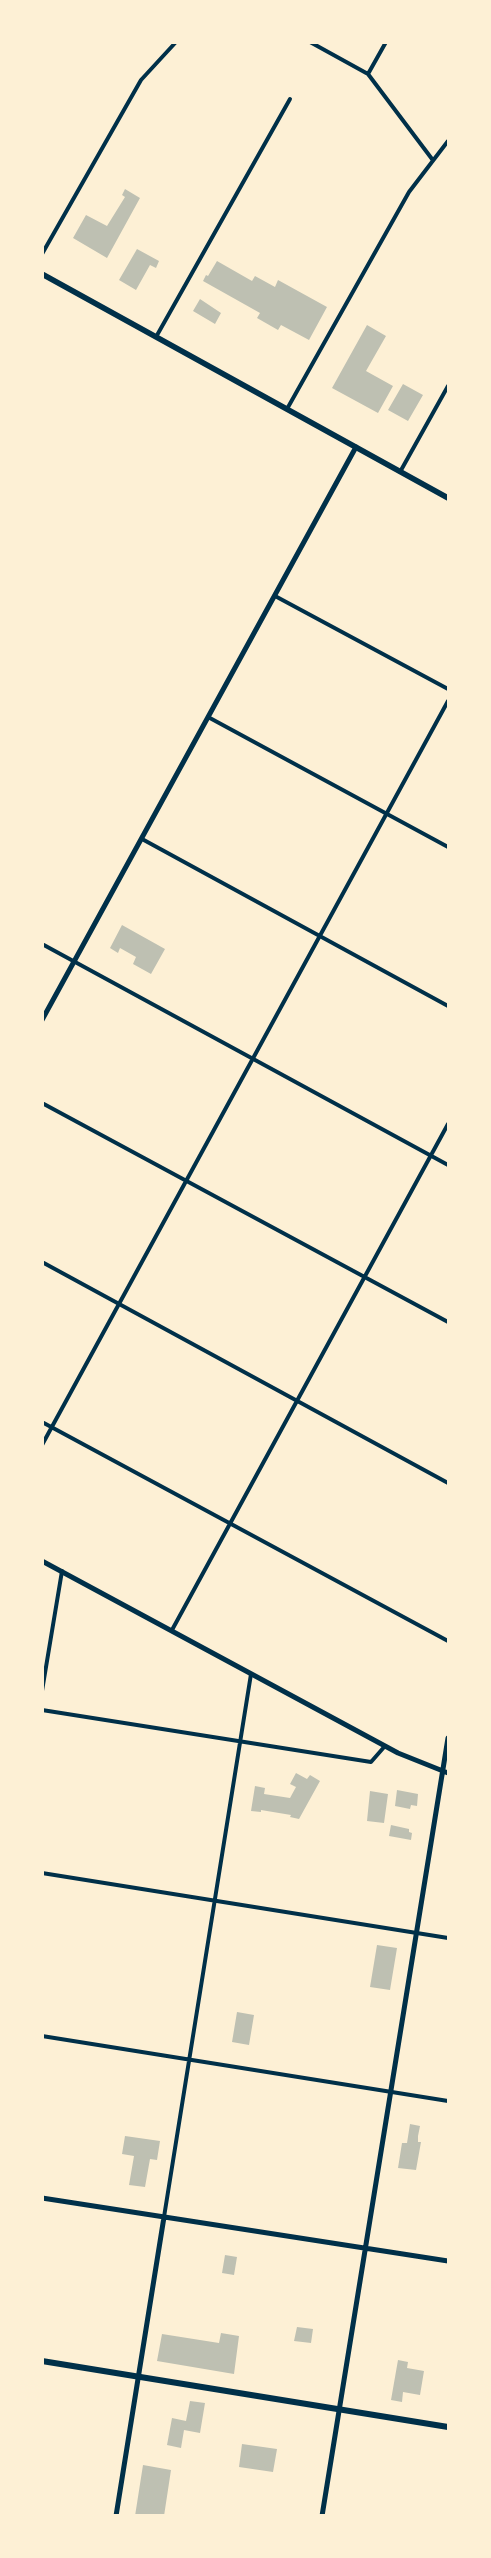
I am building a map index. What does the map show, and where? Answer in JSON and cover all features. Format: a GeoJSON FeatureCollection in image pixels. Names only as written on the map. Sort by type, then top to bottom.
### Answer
{"type":"FeatureCollection","features":[{"type":"Feature","properties":{"kind":"main road"},"geometry":{"type":"LineString","coordinates":[[42,274],[448,498]]}},
{"type":"Feature","properties":{"kind":"main road"},"geometry":{"type":"LineString","coordinates":[[42,2361],[448,2427]]}},
{"type":"Feature","properties":{"kind":"street"},"geometry":{"type":"LineString","coordinates":[[42,254],[141,80],[176,42]]}},
{"type":"Feature","properties":{"kind":"street"},"geometry":{"type":"LineString","coordinates":[[310,42],[368,74],[432,159]]}},
{"type":"Feature","properties":{"kind":"street"},"geometry":{"type":"LineString","coordinates":[[368,74],[386,42]]}},
{"type":"Feature","properties":{"kind":"street"},"geometry":{"type":"LineString","coordinates":[[156,337],[290,99]]}},
{"type":"Feature","properties":{"kind":"street"},"geometry":{"type":"LineString","coordinates":[[287,409],[409,192],[448,140]]}},
{"type":"Feature","properties":{"kind":"street"},"geometry":{"type":"LineString","coordinates":[[400,472],[448,386]]}},
{"type":"Feature","properties":{"kind":"street"},"geometry":{"type":"LineString","coordinates":[[42,1020],[356,447]]}},
{"type":"Feature","properties":{"kind":"street"},"geometry":{"type":"LineString","coordinates":[[275,596],[448,689]]}},
{"type":"Feature","properties":{"kind":"street"},"geometry":{"type":"LineString","coordinates":[[42,1445],[448,700]]}},
{"type":"Feature","properties":{"kind":"street"},"geometry":{"type":"LineString","coordinates":[[208,717],[448,847]]}},
{"type":"Feature","properties":{"kind":"street"},"geometry":{"type":"LineString","coordinates":[[142,839],[448,1006]]}},
{"type":"Feature","properties":{"kind":"street"},"geometry":{"type":"LineString","coordinates":[[42,944],[448,1165]]}},
{"type":"Feature","properties":{"kind":"street"},"geometry":{"type":"LineString","coordinates":[[42,1103],[448,1322]]}},
{"type":"Feature","properties":{"kind":"street"},"geometry":{"type":"LineString","coordinates":[[172,1630],[448,1124]]}},
{"type":"Feature","properties":{"kind":"street"},"geometry":{"type":"LineString","coordinates":[[42,1262],[448,1483]]}},
{"type":"Feature","properties":{"kind":"street"},"geometry":{"type":"LineString","coordinates":[[42,1422],[448,1641]]}},
{"type":"Feature","properties":{"kind":"street"},"geometry":{"type":"LineString","coordinates":[[42,1560],[385,1746],[445,1773]]}},
{"type":"Feature","properties":{"kind":"street"},"geometry":{"type":"LineString","coordinates":[[42,1691],[62,1571]]}},
{"type":"Feature","properties":{"kind":"street"},"geometry":{"type":"LineString","coordinates":[[116,2516],[251,1674]]}},
{"type":"Feature","properties":{"kind":"street"},"geometry":{"type":"LineString","coordinates":[[42,1710],[370,1762],[385,1746]]}},
{"type":"Feature","properties":{"kind":"street"},"geometry":{"type":"LineString","coordinates":[[322,2516],[416,1933],[445,1773],[448,1738]]}},
{"type":"Feature","properties":{"kind":"street"},"geometry":{"type":"LineString","coordinates":[[42,1873],[448,1938]]}},
{"type":"Feature","properties":{"kind":"street"},"geometry":{"type":"LineString","coordinates":[[42,2036],[448,2101]]}},
{"type":"Feature","properties":{"kind":"street"},"geometry":{"type":"LineString","coordinates":[[42,2198],[448,2262]]}},
{"type":"Feature","properties":{"kind":"building"},"geometry":{"type":"Polygon","coordinates":[[[125,189],[140,198],[107,258],[73,238],[86,215],[107,226],[125,197],[122,195],[125,189]]]}},
{"type":"Feature","properties":{"kind":"building"},"geometry":{"type":"Polygon","coordinates":[[[137,249],[159,261],[156,268],[150,265],[136,290],[119,280],[137,249]]]}},
{"type":"Feature","properties":{"kind":"building"},"geometry":{"type":"Polygon","coordinates":[[[217,261],[252,281],[255,276],[275,287],[278,280],[327,307],[309,340],[281,325],[278,330],[257,318],[260,313],[203,281],[217,261]]]}},
{"type":"Feature","properties":{"kind":"building"},"geometry":{"type":"Polygon","coordinates":[[[200,299],[221,313],[215,324],[193,311],[200,299]]]}},
{"type":"Feature","properties":{"kind":"building"},"geometry":{"type":"Polygon","coordinates":[[[367,325],[386,336],[366,371],[393,386],[378,413],[332,388],[367,325]]]}},
{"type":"Feature","properties":{"kind":"building"},"geometry":{"type":"Polygon","coordinates":[[[403,384],[423,395],[408,421],[388,410],[403,384]]]}},
{"type":"Feature","properties":{"kind":"building"},"geometry":{"type":"Polygon","coordinates":[[[122,925],[165,949],[151,974],[133,964],[136,957],[120,948],[118,953],[110,948],[122,925]]]}},
{"type":"Feature","properties":{"kind":"building"},"geometry":{"type":"Polygon","coordinates":[[[296,1773],[307,1779],[310,1775],[320,1781],[299,1819],[290,1817],[291,1815],[261,1810],[261,1812],[251,1811],[255,1786],[265,1788],[264,1794],[290,1798],[296,1787],[290,1784],[296,1773]]]}},
{"type":"Feature","properties":{"kind":"building"},"geometry":{"type":"Polygon","coordinates":[[[397,1790],[418,1794],[417,1806],[411,1805],[410,1809],[395,1806],[397,1790]]]}},
{"type":"Feature","properties":{"kind":"building"},"geometry":{"type":"Polygon","coordinates":[[[370,1791],[388,1794],[384,1823],[367,1821],[370,1791]]]}},
{"type":"Feature","properties":{"kind":"building"},"geometry":{"type":"Polygon","coordinates":[[[391,1825],[409,1829],[409,1832],[412,1833],[411,1840],[389,1836],[391,1825]]]}},
{"type":"Feature","properties":{"kind":"building"},"geometry":{"type":"Polygon","coordinates":[[[377,1945],[397,1948],[390,1990],[370,1987],[377,1945]]]}},
{"type":"Feature","properties":{"kind":"building"},"geometry":{"type":"Polygon","coordinates":[[[237,2012],[254,2015],[249,2045],[232,2042],[237,2012]]]}},
{"type":"Feature","properties":{"kind":"building"},"geometry":{"type":"Polygon","coordinates":[[[410,2124],[420,2126],[418,2142],[421,2142],[416,2170],[398,2168],[402,2143],[407,2143],[410,2124]]]}},
{"type":"Feature","properties":{"kind":"building"},"geometry":{"type":"Polygon","coordinates":[[[125,2136],[160,2141],[157,2160],[150,2159],[145,2187],[129,2185],[134,2156],[122,2154],[125,2136]]]}},
{"type":"Feature","properties":{"kind":"building"},"geometry":{"type":"Polygon","coordinates":[[[225,2255],[237,2257],[234,2275],[222,2273],[225,2255]]]}},
{"type":"Feature","properties":{"kind":"building"},"geometry":{"type":"Polygon","coordinates":[[[297,2327],[313,2329],[311,2343],[294,2341],[297,2327]]]}},
{"type":"Feature","properties":{"kind":"building"},"geometry":{"type":"Polygon","coordinates":[[[221,2333],[239,2336],[234,2374],[157,2361],[162,2334],[219,2343],[221,2333]]]}},
{"type":"Feature","properties":{"kind":"building"},"geometry":{"type":"Polygon","coordinates":[[[398,2360],[408,2362],[407,2368],[424,2371],[420,2395],[403,2392],[402,2402],[391,2400],[398,2360]]]}},
{"type":"Feature","properties":{"kind":"building"},"geometry":{"type":"Polygon","coordinates":[[[190,2401],[205,2403],[200,2433],[184,2430],[181,2448],[167,2445],[172,2418],[186,2421],[190,2401]]]}},
{"type":"Feature","properties":{"kind":"building"},"geometry":{"type":"Polygon","coordinates":[[[242,2444],[277,2449],[273,2472],[239,2467],[242,2444]]]}},
{"type":"Feature","properties":{"kind":"building"},"geometry":{"type":"Polygon","coordinates":[[[143,2465],[171,2470],[164,2516],[135,2516],[143,2465]]]}}]}
